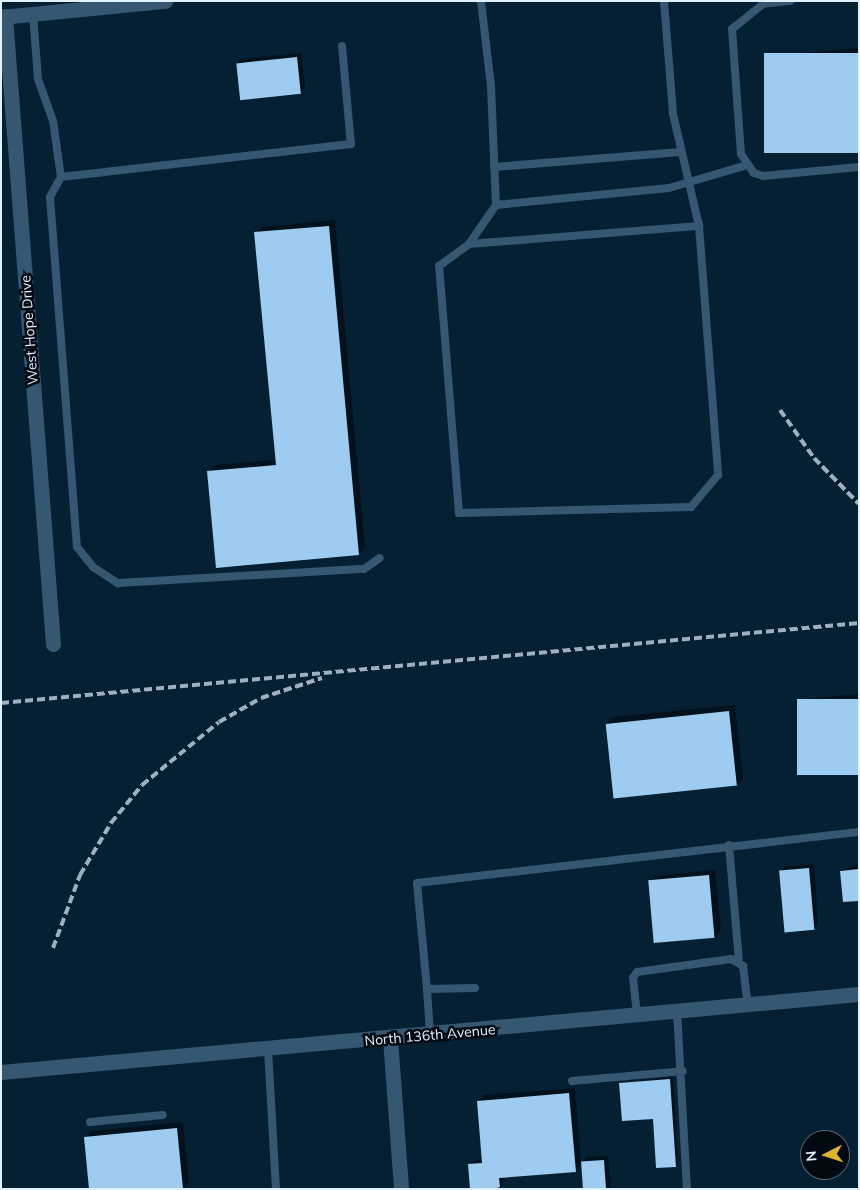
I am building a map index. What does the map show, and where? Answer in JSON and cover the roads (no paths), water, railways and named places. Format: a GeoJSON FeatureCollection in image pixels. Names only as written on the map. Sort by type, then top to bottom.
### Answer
{"type":"FeatureCollection","features":[{"type":"Feature","properties":{"kind":"street"},"geometry":{"type":"LineString","coordinates":[[3,16],[165,1]]}},
{"type":"Feature","properties":{"kind":"street","name":"West Hope Drive"},"geometry":{"type":"LineString","coordinates":[[3,16],[53,644]]}},
{"type":"Feature","properties":{"kind":"street","name":"North 136th Avenue"},"geometry":{"type":"LineString","coordinates":[[1,1072],[268,1050],[859,994]]}},
{"type":"Feature","properties":{"kind":"street"},"geometry":{"type":"LineString","coordinates":[[390,1038],[401,1189]]}},
{"type":"Feature","properties":{"kind":"lane"},"geometry":{"type":"LineString","coordinates":[[481,1],[496,205],[469,244],[439,266],[459,513],[691,508],[718,475],[698,226],[680,152],[664,1]]}},
{"type":"Feature","properties":{"kind":"lane"},"geometry":{"type":"LineString","coordinates":[[790,1],[750,10],[730,33],[738,140],[747,165],[763,176],[859,167]]}},
{"type":"Feature","properties":{"kind":"lane"},"geometry":{"type":"LineString","coordinates":[[33,14],[38,79],[52,121],[61,176],[50,197],[77,547],[84,557],[118,583],[364,569],[380,558]]}},
{"type":"Feature","properties":{"kind":"lane"},"geometry":{"type":"LineString","coordinates":[[61,176],[351,144],[342,46]]}},
{"type":"Feature","properties":{"kind":"lane"},"geometry":{"type":"LineString","coordinates":[[494,167],[680,152]]}},
{"type":"Feature","properties":{"kind":"lane"},"geometry":{"type":"LineString","coordinates":[[496,205],[686,183],[747,165]]}},
{"type":"Feature","properties":{"kind":"lane"},"geometry":{"type":"LineString","coordinates":[[469,244],[698,226]]}},
{"type":"Feature","properties":{"kind":"lane"},"geometry":{"type":"LineString","coordinates":[[430,1035],[417,883],[728,845],[859,832]]}},
{"type":"Feature","properties":{"kind":"lane"},"geometry":{"type":"LineString","coordinates":[[728,845],[739,962],[748,1005]]}},
{"type":"Feature","properties":{"kind":"lane"},"geometry":{"type":"LineString","coordinates":[[637,1015],[633,978],[636,972],[731,959],[739,962]]}},
{"type":"Feature","properties":{"kind":"lane"},"geometry":{"type":"LineString","coordinates":[[427,990],[475,988]]}},
{"type":"Feature","properties":{"kind":"lane"},"geometry":{"type":"LineString","coordinates":[[677,1011],[683,1071],[687,1189]]}},
{"type":"Feature","properties":{"kind":"lane"},"geometry":{"type":"LineString","coordinates":[[268,1050],[276,1189]]}},
{"type":"Feature","properties":{"kind":"lane"},"geometry":{"type":"LineString","coordinates":[[572,1081],[683,1071]]}},
{"type":"Feature","properties":{"kind":"lane"},"geometry":{"type":"LineString","coordinates":[[90,1122],[163,1115]]}},
{"type":"Feature","properties":{"kind":"railway"},"geometry":{"type":"LineString","coordinates":[[780,410],[814,458],[859,504]]}},
{"type":"Feature","properties":{"kind":"railway"},"geometry":{"type":"LineString","coordinates":[[1,703],[859,623]]}},
{"type":"Feature","properties":{"kind":"railway"},"geometry":{"type":"LineString","coordinates":[[53,948],[80,875],[111,823],[142,785],[219,722],[261,698],[322,678]]}}]}
